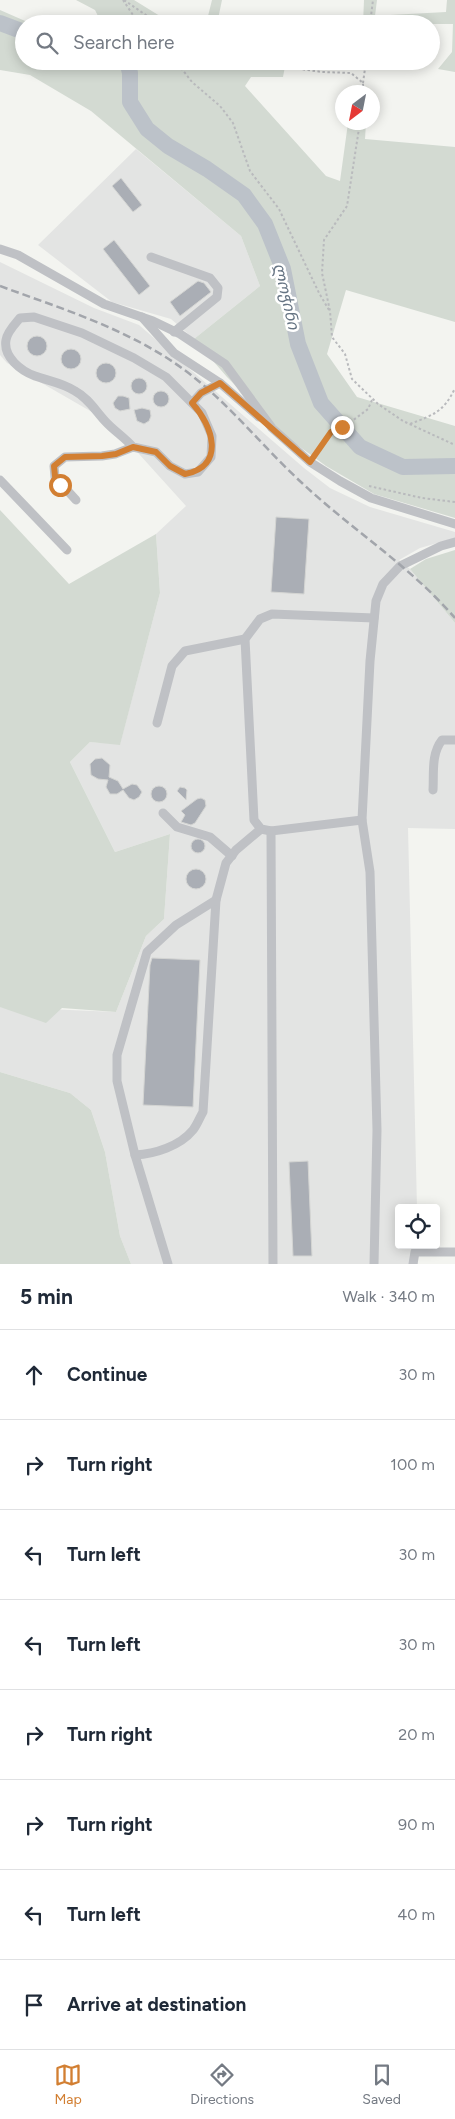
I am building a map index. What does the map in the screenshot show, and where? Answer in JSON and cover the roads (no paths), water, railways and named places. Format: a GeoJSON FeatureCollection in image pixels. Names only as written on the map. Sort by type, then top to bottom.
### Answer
{"type":"FeatureCollection","features":[{"type":"Feature","properties":{"kind":"street"},"geometry":{"type":"LineString","coordinates":[[0,249],[18,255],[104,304],[142,317],[174,332],[225,364],[272,428]]}},
{"type":"Feature","properties":{"kind":"street"},"geometry":{"type":"LineString","coordinates":[[151,257],[210,278],[218,288],[217,297],[174,332]]}},
{"type":"Feature","properties":{"kind":"street"},"geometry":{"type":"LineString","coordinates":[[34,317],[82,333],[134,358],[166,377],[202,413],[212,436],[211,457],[198,472],[185,474],[170,466],[156,452],[133,447],[106,422],[90,402],[75,390],[33,376],[16,364],[7,354],[6,340],[11,329],[20,318],[34,317]]}},
{"type":"Feature","properties":{"kind":"street"},"geometry":{"type":"LineString","coordinates":[[142,317],[174,353],[220,383],[310,462],[371,498],[455,524]]}},
{"type":"Feature","properties":{"kind":"street"},"geometry":{"type":"LineString","coordinates":[[192,403],[201,393],[220,383]]}},
{"type":"Feature","properties":{"kind":"street"},"geometry":{"type":"LineString","coordinates":[[76,500],[55,476],[54,466],[65,457],[116,454],[133,447]]}},
{"type":"Feature","properties":{"kind":"street"},"geometry":{"type":"LineString","coordinates":[[0,480],[67,550]]}},
{"type":"Feature","properties":{"kind":"street"},"geometry":{"type":"LineString","coordinates":[[374,1264],[376,1112],[370,872],[362,820],[374,618],[379,592],[383,584],[400,566],[441,546],[455,542]]}},
{"type":"Feature","properties":{"kind":"street"},"geometry":{"type":"LineString","coordinates":[[273,1264],[266,830],[254,820],[245,639],[260,619],[272,614],[374,618]]}},
{"type":"Feature","properties":{"kind":"street"},"geometry":{"type":"LineString","coordinates":[[157,723],[172,666],[185,651],[245,639]]}},
{"type":"Feature","properties":{"kind":"street"},"geometry":{"type":"LineString","coordinates":[[433,790],[434,752],[442,740],[455,740]]}},
{"type":"Feature","properties":{"kind":"street"},"geometry":{"type":"LineString","coordinates":[[163,813],[177,828],[210,837],[232,856]]}},
{"type":"Feature","properties":{"kind":"street"},"geometry":{"type":"LineString","coordinates":[[135,1155],[163,1150],[180,1140],[193,1130],[203,1112],[216,900],[226,863],[232,856],[266,830],[362,820]]}},
{"type":"Feature","properties":{"kind":"street"},"geometry":{"type":"LineString","coordinates":[[168,1264],[135,1155],[117,1082],[117,1055],[147,952],[176,925],[216,900]]}},
{"type":"Feature","properties":{"kind":"street"},"geometry":{"type":"LineString","coordinates":[[413,1264],[415,1252],[455,1252]]}},
{"type":"Feature","properties":{"kind":"waterway","name":"ლოჭინი"},"geometry":{"type":"LineString","coordinates":[[0,23],[15,29]]}},
{"type":"Feature","properties":{"kind":"waterway","name":"ლოჭინი"},"geometry":{"type":"LineString","coordinates":[[129,70],[130,102],[147,129],[168,146],[207,169],[244,195],[265,224],[283,269],[298,344],[321,403],[360,447],[403,467],[455,466]]}},
{"type":"Feature","properties":{"kind":"railway"},"geometry":{"type":"LineString","coordinates":[[0,286],[74,313],[123,334],[147,346],[191,375],[220,400],[302,483],[419,581],[455,618]]}}]}
